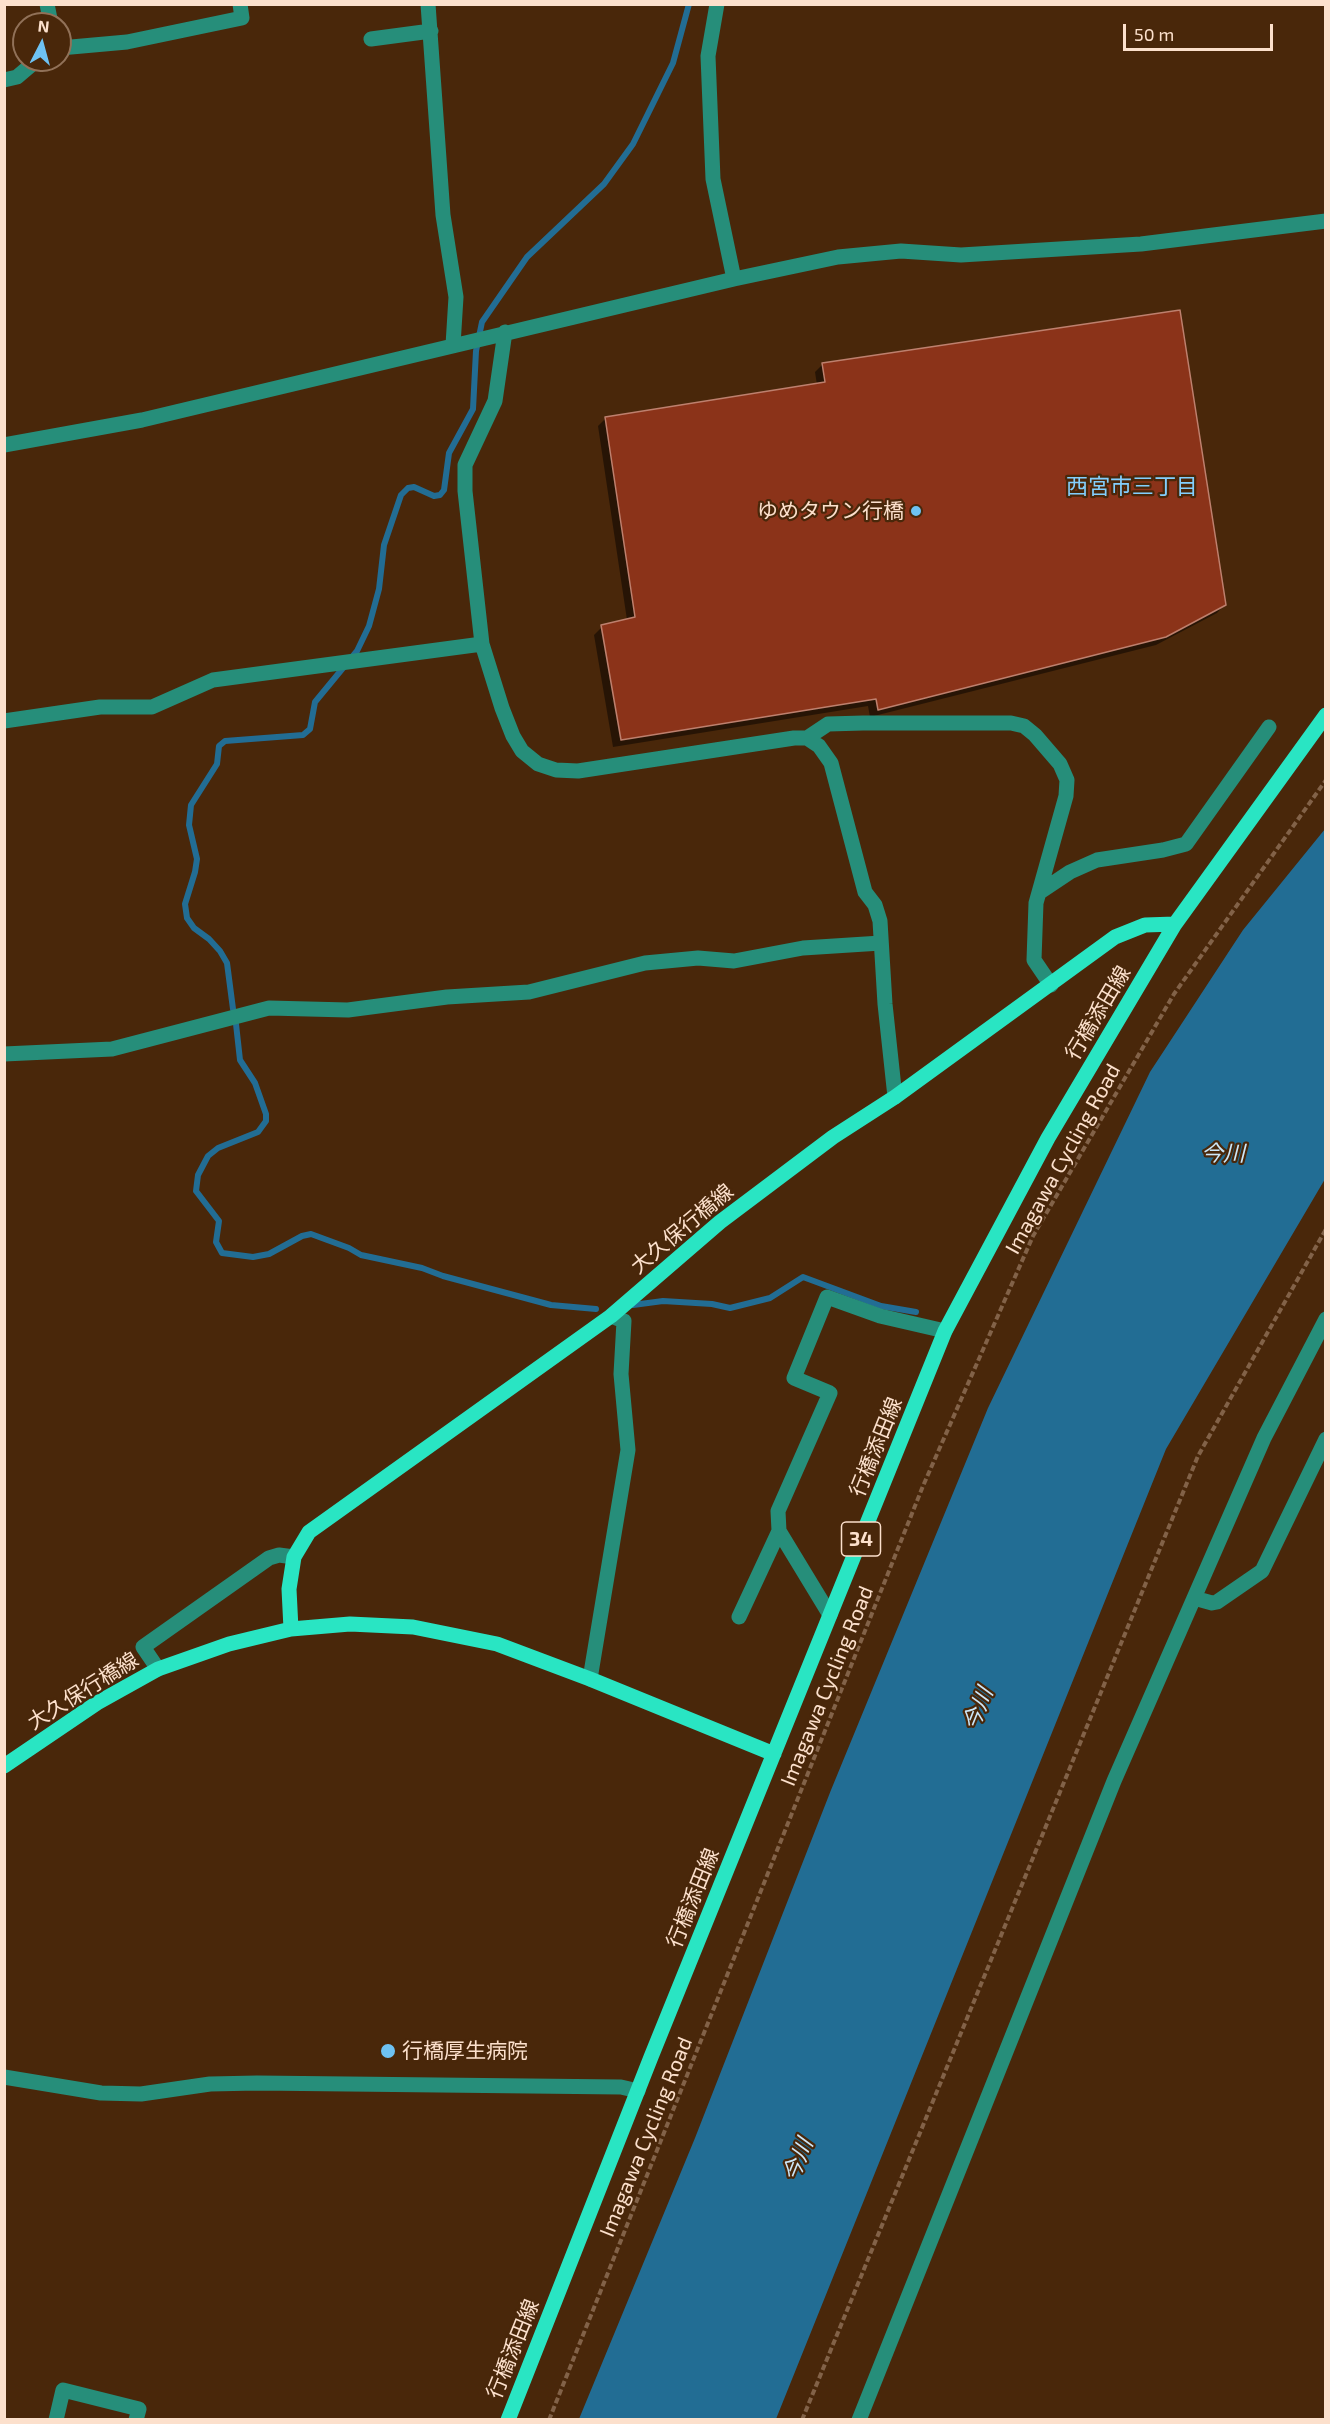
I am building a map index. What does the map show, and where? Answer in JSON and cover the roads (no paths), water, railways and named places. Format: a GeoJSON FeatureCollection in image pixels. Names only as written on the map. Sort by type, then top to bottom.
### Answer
{"type":"FeatureCollection","features":[{"type":"Feature","properties":{"kind":"main road","name":"行橋添田線"},"geometry":{"type":"LineString","coordinates":[[508,2420],[638,2091],[945,1331],[1048,1138],[1175,924],[1326,715]]}},
{"type":"Feature","properties":{"kind":"main road","name":"大久保行橋線"},"geometry":{"type":"LineString","coordinates":[[291,1629],[289,1589],[294,1557],[309,1532],[611,1316],[720,1222],[833,1137],[895,1097],[1115,937],[1144,925],[1175,924]]}},
{"type":"Feature","properties":{"kind":"main road","name":"大久保行橋線"},"geometry":{"type":"LineString","coordinates":[[4,1766],[97,1703],[158,1669],[229,1644],[291,1629],[350,1624],[431,1630],[497,1644],[774,1754]]}},
{"type":"Feature","properties":{"kind":"street"},"geometry":{"type":"LineString","coordinates":[[72,47],[127,42],[242,18],[240,4]]}},
{"type":"Feature","properties":{"kind":"street"},"geometry":{"type":"LineString","coordinates":[[428,4],[443,215],[456,297],[453,345]]}},
{"type":"Feature","properties":{"kind":"street"},"geometry":{"type":"LineString","coordinates":[[717,4],[708,56],[713,179],[734,279]]}},
{"type":"Feature","properties":{"kind":"street"},"geometry":{"type":"LineString","coordinates":[[371,39],[430,32]]}},
{"type":"Feature","properties":{"kind":"street"},"geometry":{"type":"LineString","coordinates":[[4,80],[17,77],[23,72]]}},
{"type":"Feature","properties":{"kind":"street"},"geometry":{"type":"LineString","coordinates":[[4,445],[142,420],[506,332],[838,256],[901,251],[961,255],[1141,244],[1326,221]]}},
{"type":"Feature","properties":{"kind":"street"},"geometry":{"type":"LineString","coordinates":[[506,332],[495,401],[465,465],[465,491],[482,644],[502,708],[513,736],[522,751],[538,764],[556,771],[578,771],[794,738],[807,738],[828,724],[1011,723],[1024,726],[1060,764],[1067,780],[1066,796],[1040,892],[1034,939],[1034,960],[1051,985]]}},
{"type":"Feature","properties":{"kind":"street"},"geometry":{"type":"LineString","coordinates":[[4,721],[100,707],[152,707],[213,680],[482,644]]}},
{"type":"Feature","properties":{"kind":"street"},"geometry":{"type":"LineString","coordinates":[[1040,892],[1070,872],[1097,860],[1163,850],[1186,844],[1269,727]]}},
{"type":"Feature","properties":{"kind":"street"},"geometry":{"type":"LineString","coordinates":[[807,738],[819,746],[831,763],[865,892],[875,905],[880,921],[895,1097]]}},
{"type":"Feature","properties":{"kind":"street"},"geometry":{"type":"LineString","coordinates":[[4,1054],[112,1049],[269,1008],[348,1010],[447,997],[529,992],[645,963],[698,958],[734,961],[803,948],[881,943]]}},
{"type":"Feature","properties":{"kind":"street"},"geometry":{"type":"LineString","coordinates":[[739,1617],[779,1532],[778,1511],[830,1393],[794,1378],[827,1297],[880,1316],[945,1331]]}},
{"type":"Feature","properties":{"kind":"street"},"geometry":{"type":"LineString","coordinates":[[590,1679],[628,1450],[621,1374],[624,1321],[611,1316]]}},
{"type":"Feature","properties":{"kind":"street"},"geometry":{"type":"LineString","coordinates":[[859,2420],[1114,1780],[1264,1438],[1326,1319]]}},
{"type":"Feature","properties":{"kind":"street"},"geometry":{"type":"LineString","coordinates":[[1194,1598],[1212,1603],[1217,1602],[1262,1571],[1326,1439]]}},
{"type":"Feature","properties":{"kind":"street"},"geometry":{"type":"LineString","coordinates":[[779,1532],[830,1615]]}},
{"type":"Feature","properties":{"kind":"street"},"geometry":{"type":"LineString","coordinates":[[158,1669],[143,1647],[269,1558],[279,1555],[294,1557]]}},
{"type":"Feature","properties":{"kind":"street"},"geometry":{"type":"LineString","coordinates":[[4,2078],[101,2093],[141,2094],[210,2084],[257,2083],[621,2087],[638,2091]]}},
{"type":"Feature","properties":{"kind":"street"},"geometry":{"type":"LineString","coordinates":[[56,2420],[63,2390],[139,2409],[136,2420]]}},
{"type":"Feature","properties":{"kind":"water","name":"今川"},"geometry":{"type":"Polygon","coordinates":[[[1325,829],[1325,1179],[1166,1449],[776,2419],[579,2419],[695,2138],[831,1790],[988,1408],[1150,1072],[1243,930],[1325,829]]]}},
{"type":"Feature","properties":{"kind":"waterway"},"geometry":{"type":"LineString","coordinates":[[233,1009],[227,963],[220,951],[194,928],[187,918],[185,904],[197,859],[189,825],[191,805],[217,764],[219,746],[225,741],[303,735],[310,729],[315,702],[357,651],[369,626],[379,589],[384,545],[401,495],[408,488],[414,487],[434,496],[440,495],[444,490],[449,453],[473,409],[476,351],[482,322],[527,257],[604,184],[633,144],[673,63],[689,4]]}},
{"type":"Feature","properties":{"kind":"waterway"},"geometry":{"type":"LineString","coordinates":[[236,1024],[240,1060],[255,1083],[266,1114],[266,1121],[258,1132],[218,1148],[208,1156],[198,1175],[196,1191],[219,1221],[216,1242],[222,1253],[253,1257],[269,1254],[302,1236],[311,1234],[349,1248],[361,1255],[422,1268],[443,1276],[551,1305],[596,1309]]}},
{"type":"Feature","properties":{"kind":"waterway"},"geometry":{"type":"LineString","coordinates":[[633,1305],[663,1301],[712,1304],[730,1308],[770,1298],[803,1277],[881,1306],[916,1312]]}},
{"type":"Feature","properties":{"kind":"place","name":"ゆめタウン行橋"},"geometry":{"type":"Point","coordinates":[916,511]}},
{"type":"Feature","properties":{"kind":"place","name":"行橋厚生病院"},"geometry":{"type":"Point","coordinates":[388,2051]}},
{"type":"Feature","properties":{"kind":"district","name":"西宮市三丁目"},"geometry":{"type":"Point","coordinates":[1132,487]}}]}
